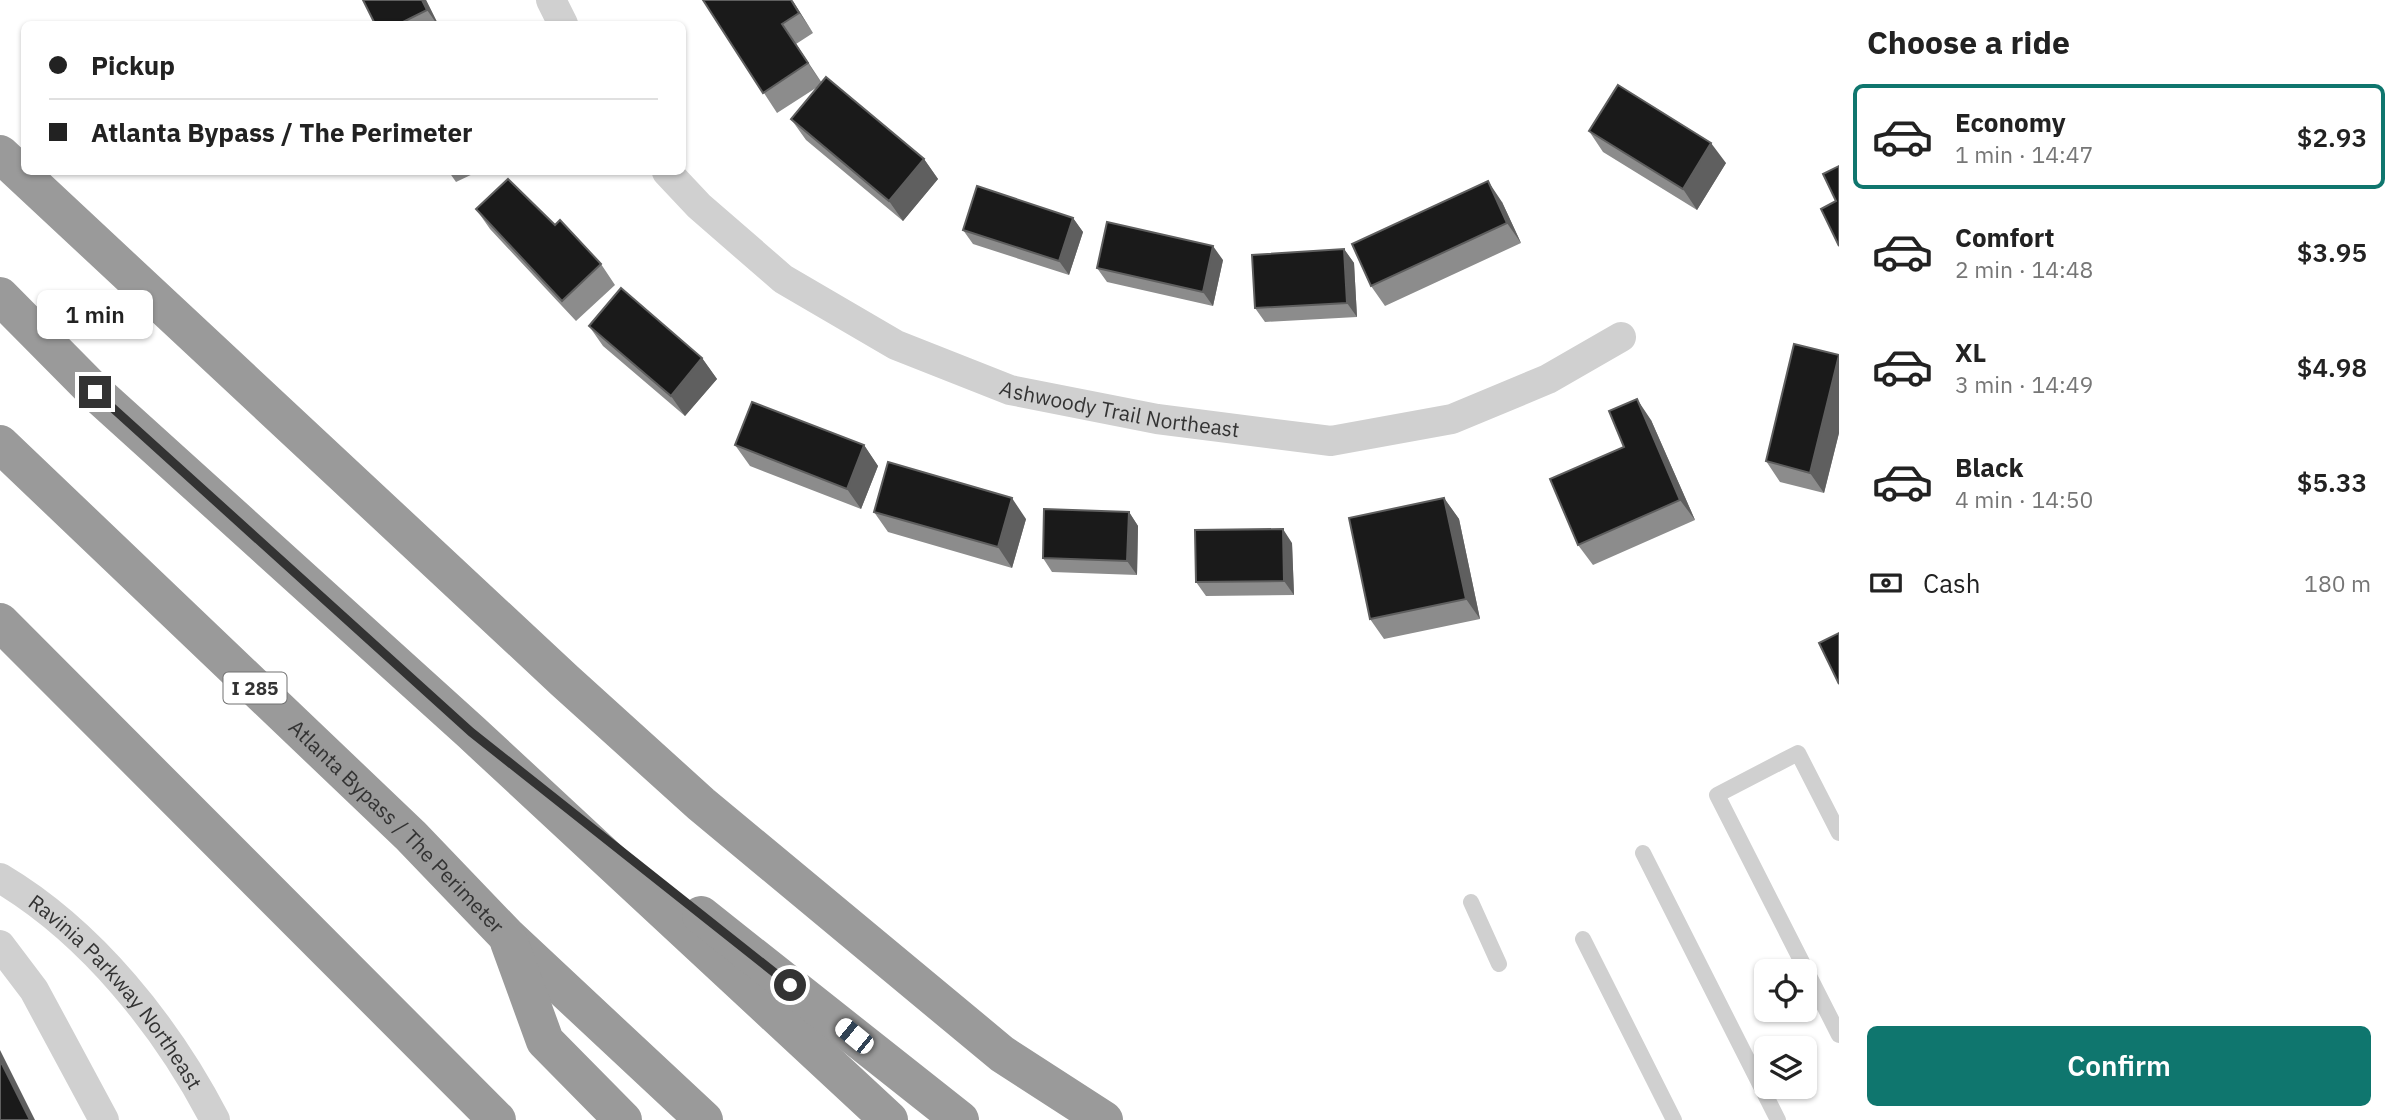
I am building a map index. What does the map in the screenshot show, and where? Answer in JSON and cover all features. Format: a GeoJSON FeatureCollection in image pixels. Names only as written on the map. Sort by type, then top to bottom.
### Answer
{"type":"FeatureCollection","features":[{"type":"Feature","properties":{"kind":"highway"},"geometry":{"type":"LineString","coordinates":[[0,155],[21,175]]}},
{"type":"Feature","properties":{"kind":"highway"},"geometry":{"type":"LineString","coordinates":[[21,175],[565,681],[701,804],[1002,1054],[1104,1120]]}},
{"type":"Feature","properties":{"kind":"highway"},"geometry":{"type":"LineString","coordinates":[[0,296],[95,392],[471,732],[889,1120]]}},
{"type":"Feature","properties":{"kind":"highway","name":"Atlanta Bypass / The Perimeter"},"geometry":{"type":"LineString","coordinates":[[0,444],[411,836],[507,936],[704,1120]]}},
{"type":"Feature","properties":{"kind":"highway"},"geometry":{"type":"LineString","coordinates":[[0,622],[497,1120]]}},
{"type":"Feature","properties":{"kind":"highway"},"geometry":{"type":"LineString","coordinates":[[471,732],[960,1120]]}},
{"type":"Feature","properties":{"kind":"highway"},"geometry":{"type":"LineString","coordinates":[[507,936],[545,1041],[623,1120]]}},
{"type":"Feature","properties":{"kind":"street"},"geometry":{"type":"LineString","coordinates":[[551,0],[562,21]]}},
{"type":"Feature","properties":{"kind":"street","name":"Ashwoody Trail Northeast"},"geometry":{"type":"LineString","coordinates":[[670,175],[699,206],[783,279],[896,345],[1010,390],[1157,419],[1331,441],[1439,422],[1548,379],[1621,337]]}},
{"type":"Feature","properties":{"kind":"street","name":"Ravinia Parkway Northeast"},"geometry":{"type":"LineString","coordinates":[[0,878],[26,893],[79,939],[138,1000],[197,1085],[215,1120]]}},
{"type":"Feature","properties":{"kind":"street"},"geometry":{"type":"LineString","coordinates":[[0,945],[34,990],[104,1120]]}},
{"type":"Feature","properties":{"kind":"lane"},"geometry":{"type":"LineString","coordinates":[[1839,833],[1798,753],[1717,795],[1839,1035]]}},
{"type":"Feature","properties":{"kind":"lane"},"geometry":{"type":"LineString","coordinates":[[1643,853],[1778,1120]]}},
{"type":"Feature","properties":{"kind":"lane"},"geometry":{"type":"LineString","coordinates":[[1471,902],[1499,964]]}},
{"type":"Feature","properties":{"kind":"lane"},"geometry":{"type":"LineString","coordinates":[[1583,939],[1674,1120]]}},
{"type":"Feature","properties":{"kind":"building"},"geometry":{"type":"Polygon","coordinates":[[[363,0],[422,0],[427,10],[405,21],[374,21],[363,0]]]}},
{"type":"Feature","properties":{"kind":"building"},"geometry":{"type":"Polygon","coordinates":[[[703,0],[791,0],[799,13],[782,24],[808,63],[763,93],[703,0]]]}},
{"type":"Feature","properties":{"kind":"building"},"geometry":{"type":"Polygon","coordinates":[[[826,77],[924,159],[889,201],[791,119],[826,77]]]}},
{"type":"Feature","properties":{"kind":"building"},"geometry":{"type":"Polygon","coordinates":[[[1618,85],[1711,143],[1683,189],[1589,131],[1618,85]]]}},
{"type":"Feature","properties":{"kind":"building"},"geometry":{"type":"Polygon","coordinates":[[[1839,166],[1839,246],[1821,209],[1836,201],[1823,174],[1839,166]]]}},
{"type":"Feature","properties":{"kind":"building"},"geometry":{"type":"Polygon","coordinates":[[[508,179],[555,225],[560,220],[601,264],[562,301],[476,209],[508,179]]]}},
{"type":"Feature","properties":{"kind":"building"},"geometry":{"type":"Polygon","coordinates":[[[1488,181],[1507,223],[1371,286],[1352,244],[1488,181]]]}},
{"type":"Feature","properties":{"kind":"building"},"geometry":{"type":"Polygon","coordinates":[[[977,186],[1073,218],[1059,261],[963,230],[977,186]]]}},
{"type":"Feature","properties":{"kind":"building"},"geometry":{"type":"Polygon","coordinates":[[[1107,222],[1213,246],[1203,292],[1097,268],[1107,222]]]}},
{"type":"Feature","properties":{"kind":"building"},"geometry":{"type":"Polygon","coordinates":[[[1344,249],[1347,303],[1255,308],[1252,255],[1344,249]]]}},
{"type":"Feature","properties":{"kind":"building"},"geometry":{"type":"Polygon","coordinates":[[[621,288],[702,358],[671,396],[589,326],[621,288]]]}},
{"type":"Feature","properties":{"kind":"building"},"geometry":{"type":"Polygon","coordinates":[[[1794,344],[1839,355],[1810,473],[1766,461],[1794,344]]]}},
{"type":"Feature","properties":{"kind":"building"},"geometry":{"type":"Polygon","coordinates":[[[1637,399],[1680,500],[1578,545],[1550,479],[1624,447],[1609,411],[1637,399]]]}},
{"type":"Feature","properties":{"kind":"building"},"geometry":{"type":"Polygon","coordinates":[[[752,402],[864,445],[847,489],[735,445],[752,402]]]}},
{"type":"Feature","properties":{"kind":"building"},"geometry":{"type":"Polygon","coordinates":[[[888,462],[1012,498],[998,547],[874,512],[888,462]]]}},
{"type":"Feature","properties":{"kind":"building"},"geometry":{"type":"Polygon","coordinates":[[[1444,498],[1466,599],[1370,619],[1349,518],[1444,498]]]}},
{"type":"Feature","properties":{"kind":"building"},"geometry":{"type":"Polygon","coordinates":[[[1044,509],[1129,512],[1127,561],[1043,558],[1044,509]]]}},
{"type":"Feature","properties":{"kind":"building"},"geometry":{"type":"Polygon","coordinates":[[[1283,529],[1284,581],[1196,582],[1195,530],[1283,529]]]}},
{"type":"Feature","properties":{"kind":"building"},"geometry":{"type":"Polygon","coordinates":[[[1839,633],[1839,684],[1819,643],[1839,633]]]}},
{"type":"Feature","properties":{"kind":"building"},"geometry":{"type":"Polygon","coordinates":[[[0,1060],[30,1120],[0,1120],[0,1060]]]}},
{"type":"Feature","properties":{"kind":"route"},"geometry":{"type":"LineString","coordinates":[[95,392],[471,732],[790,985]]}}]}
